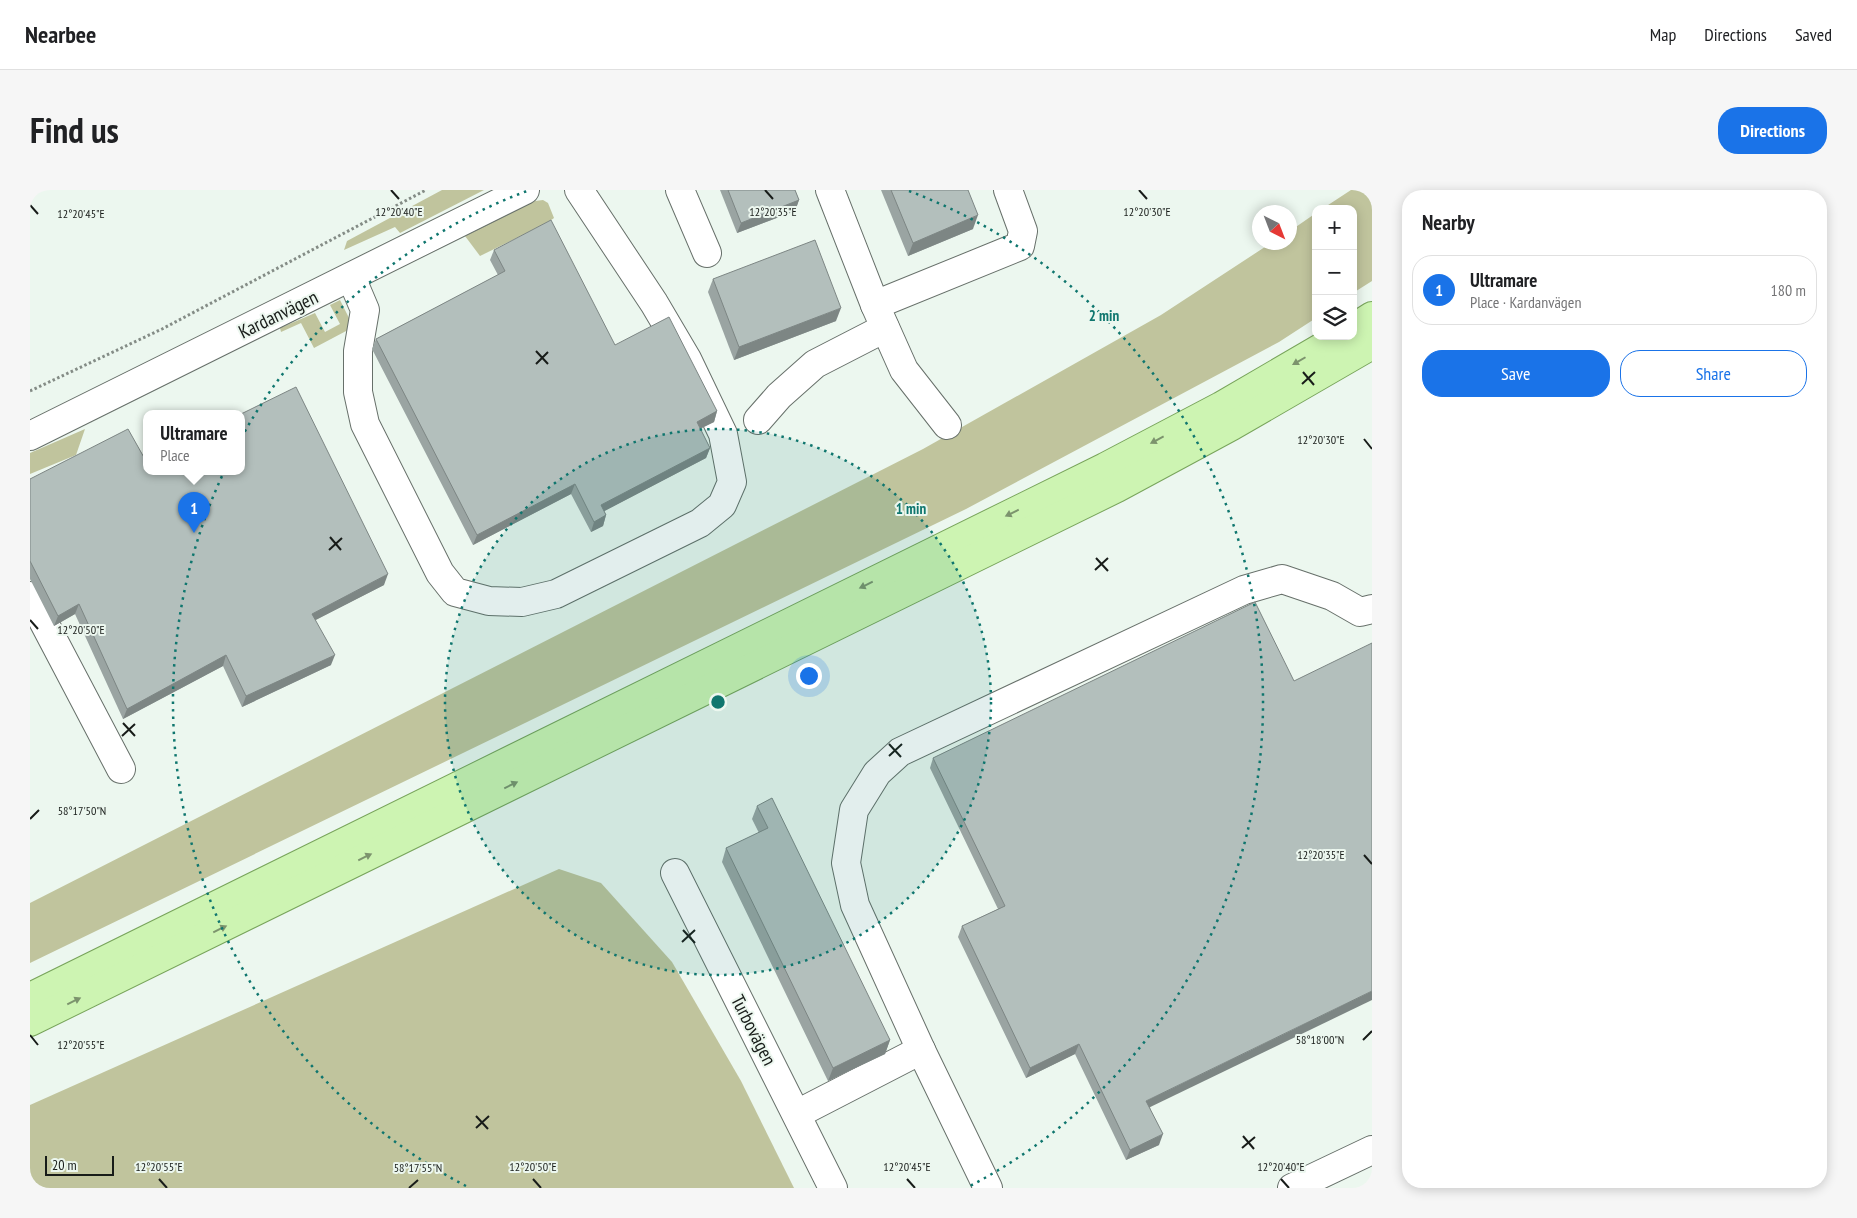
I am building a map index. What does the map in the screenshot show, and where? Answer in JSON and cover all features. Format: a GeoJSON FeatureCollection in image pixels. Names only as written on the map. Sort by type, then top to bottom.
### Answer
{"type":"FeatureCollection","features":[{"type":"Feature","properties":{"kind":"main road"},"geometry":{"type":"LineString","coordinates":[[1357,325],[1372,316]]}},
{"type":"Feature","properties":{"kind":"main road"},"geometry":{"type":"LineString","coordinates":[[30,996],[1105,467],[1221,406],[1334,340]]}},
{"type":"Feature","properties":{"kind":"main road"},"geometry":{"type":"LineString","coordinates":[[30,1022],[1117,488],[1232,426],[1372,344]]}},
{"type":"Feature","properties":{"kind":"street","name":"Kardanvägen"},"geometry":{"type":"LineString","coordinates":[[30,436],[525,190]]}},
{"type":"Feature","properties":{"kind":"street"},"geometry":{"type":"LineString","coordinates":[[351,277],[366,310],[358,351],[358,392],[365,424],[440,573],[455,592],[489,601],[522,602],[556,594],[700,523],[722,506],[732,482],[723,434],[687,359],[654,303],[579,190]]}},
{"type":"Feature","properties":{"kind":"street"},"geometry":{"type":"LineString","coordinates":[[680,190],[707,253]]}},
{"type":"Feature","properties":{"kind":"street"},"geometry":{"type":"LineString","coordinates":[[830,190],[880,317],[904,370],[946,425]]}},
{"type":"Feature","properties":{"kind":"street"},"geometry":{"type":"LineString","coordinates":[[758,420],[779,396],[815,364],[880,317],[1020,246],[1023,230],[1008,190]]}},
{"type":"Feature","properties":{"kind":"street"},"geometry":{"type":"LineString","coordinates":[[988,1188],[920,1050],[855,905],[846,863],[854,810],[877,773],[900,752],[1244,590],[1282,579],[1332,596],[1360,612],[1372,609]]}},
{"type":"Feature","properties":{"kind":"street"},"geometry":{"type":"LineString","coordinates":[[30,596],[121,769]]}},
{"type":"Feature","properties":{"kind":"street","name":"Turbovägen"},"geometry":{"type":"LineString","coordinates":[[675,873],[833,1188]]}},
{"type":"Feature","properties":{"kind":"street"},"geometry":{"type":"LineString","coordinates":[[797,1114],[920,1050]]}},
{"type":"Feature","properties":{"kind":"street"},"geometry":{"type":"LineString","coordinates":[[1292,1188],[1372,1150]]}},
{"type":"Feature","properties":{"kind":"path"},"geometry":{"type":"LineString","coordinates":[[30,391],[162,329],[426,190]]}},
{"type":"Feature","properties":{"kind":"green space"},"geometry":{"type":"Polygon","coordinates":[[[442,190],[484,190],[400,233],[395,227],[344,250],[347,241],[442,190]]]}},
{"type":"Feature","properties":{"kind":"green space"},"geometry":{"type":"Polygon","coordinates":[[[1351,190],[1372,190],[1372,281],[1357,290],[1357,205],[1328,205],[1351,190]]]}},
{"type":"Feature","properties":{"kind":"green space"},"geometry":{"type":"Polygon","coordinates":[[[543,200],[548,203],[554,218],[480,256],[465,236],[535,201],[543,200]]]}},
{"type":"Feature","properties":{"kind":"green space"},"geometry":{"type":"Polygon","coordinates":[[[1312,216],[1312,321],[1279,342],[966,509],[30,963],[30,903],[923,449],[1161,315],[1260,250],[1297,250],[1297,226],[1312,216]]]}},
{"type":"Feature","properties":{"kind":"green space"},"geometry":{"type":"Polygon","coordinates":[[[340,300],[352,324],[348,330],[314,348],[301,323],[281,332],[280,328],[315,313],[325,332],[340,324],[330,305],[340,300]]]}},
{"type":"Feature","properties":{"kind":"green space"},"geometry":{"type":"Polygon","coordinates":[[[85,429],[76,455],[30,474],[30,453],[85,429]]]}},
{"type":"Feature","properties":{"kind":"green space"},"geometry":{"type":"Polygon","coordinates":[[[559,869],[601,883],[672,962],[741,1081],[794,1188],[30,1188],[30,1105],[559,869]]]}},
{"type":"Feature","properties":{"kind":"building"},"geometry":{"type":"Polygon","coordinates":[[[728,190],[795,190],[799,200],[741,223],[728,190]]]}},
{"type":"Feature","properties":{"kind":"building"},"geometry":{"type":"Polygon","coordinates":[[[891,190],[968,190],[978,215],[913,243],[891,190]]]}},
{"type":"Feature","properties":{"kind":"building"},"geometry":{"type":"Polygon","coordinates":[[[551,220],[615,345],[669,317],[717,411],[697,422],[710,448],[601,505],[606,515],[594,522],[575,484],[477,535],[376,339],[505,271],[494,250],[551,220]]]}},
{"type":"Feature","properties":{"kind":"building"},"geometry":{"type":"Polygon","coordinates":[[[815,240],[841,308],[739,347],[713,279],[815,240]]]}},
{"type":"Feature","properties":{"kind":"building"},"geometry":{"type":"Polygon","coordinates":[[[296,387],[388,574],[312,614],[335,655],[246,696],[226,655],[127,709],[79,604],[58,616],[30,561],[30,479],[128,429],[143,456],[143,475],[245,475],[245,412],[296,387]]]}},
{"type":"Feature","properties":{"kind":"building"},"geometry":{"type":"Polygon","coordinates":[[[1255,602],[1294,681],[1372,643],[1372,991],[1146,1101],[1163,1134],[1130,1150],[1079,1044],[1030,1068],[962,926],[1005,906],[933,758],[1255,602]]]}},
{"type":"Feature","properties":{"kind":"building"},"geometry":{"type":"Polygon","coordinates":[[[772,798],[890,1040],[833,1068],[726,848],[768,828],[757,806],[772,798]]]}},
{"type":"Feature","properties":{"kind":"place","name":"Ultramare"},"geometry":{"type":"Point","coordinates":[194,533]}}]}
